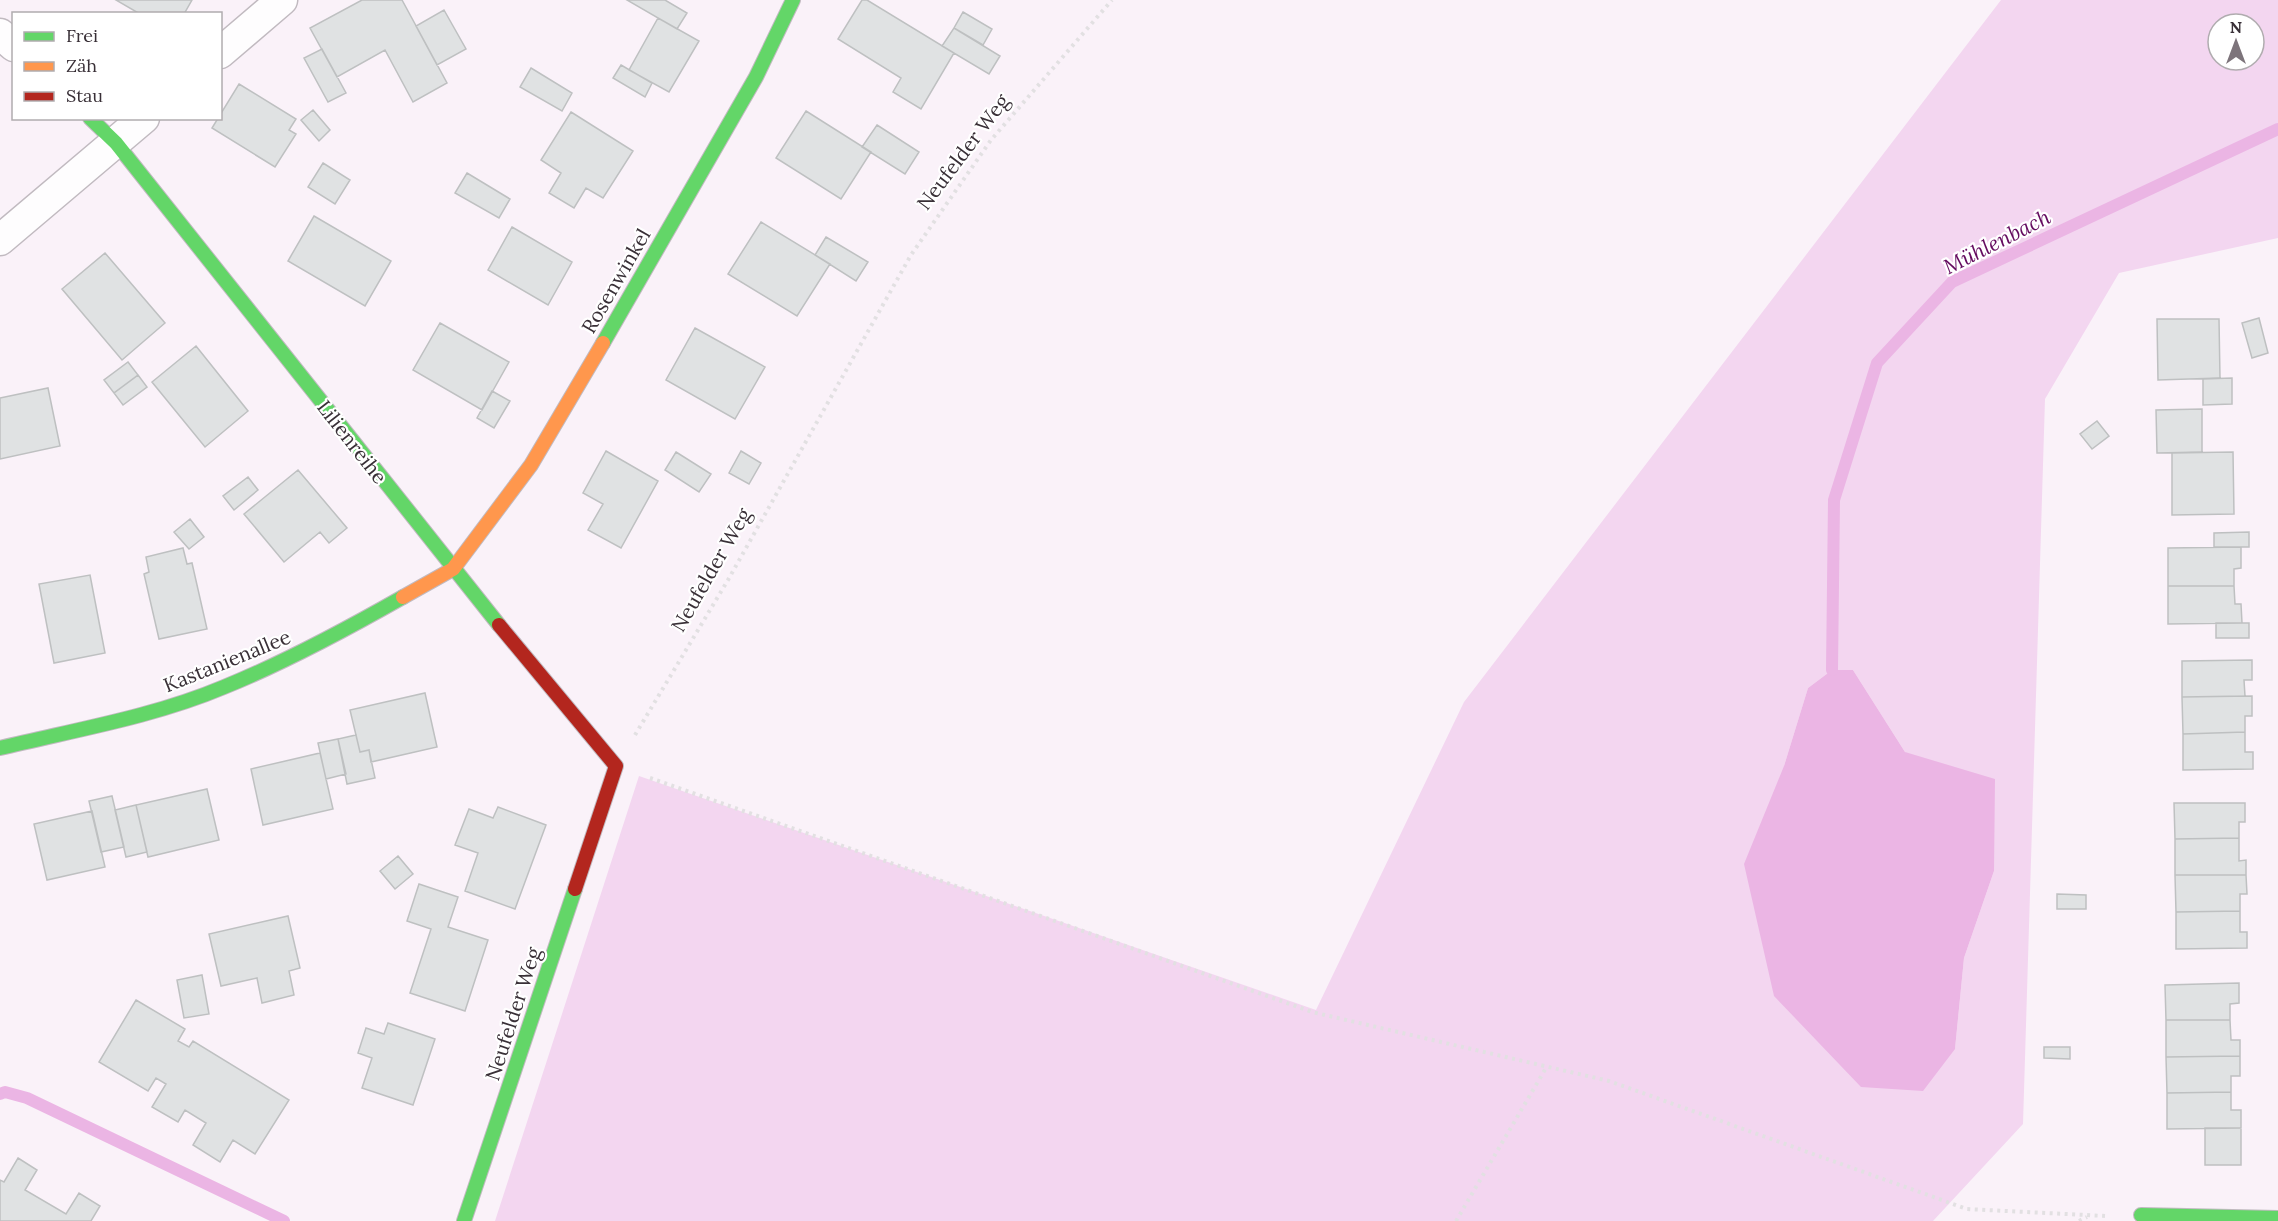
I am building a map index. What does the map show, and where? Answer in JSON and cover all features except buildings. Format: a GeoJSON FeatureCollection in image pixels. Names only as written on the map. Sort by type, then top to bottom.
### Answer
{"type":"FeatureCollection","features":[{"type":"Feature","properties":{"kind":"street"},"geometry":{"type":"LineString","coordinates":[[222,51],[282,0]]}},
{"type":"Feature","properties":{"kind":"street","name":"Rosenwinkel"},"geometry":{"type":"LineString","coordinates":[[453,569],[531,465],[708,162],[756,77],[794,0]]}},
{"type":"Feature","properties":{"kind":"street"},"geometry":{"type":"LineString","coordinates":[[0,34],[12,44]]}},
{"type":"Feature","properties":{"kind":"street","name":"Lilienreihe"},"geometry":{"type":"LineString","coordinates":[[92,120],[116,143],[453,569],[616,766]]}},
{"type":"Feature","properties":{"kind":"street"},"geometry":{"type":"LineString","coordinates":[[0,240],[142,120]]}},
{"type":"Feature","properties":{"kind":"street","name":"Kastanienallee"},"geometry":{"type":"LineString","coordinates":[[0,748],[148,712],[223,688],[331,638],[453,569]]}},
{"type":"Feature","properties":{"kind":"street","name":"Neufelder Weg"},"geometry":{"type":"LineString","coordinates":[[464,1221],[616,766]]}},
{"type":"Feature","properties":{"kind":"street"},"geometry":{"type":"LineString","coordinates":[[2141,1215],[2278,1218]]}},
{"type":"Feature","properties":{"kind":"path","name":"Neufelder Weg"},"geometry":{"type":"LineString","coordinates":[[616,766],[728,580],[911,255],[991,140],[1112,0]]}},
{"type":"Feature","properties":{"kind":"path"},"geometry":{"type":"LineString","coordinates":[[616,766],[1312,1012],[1609,1081],[1967,1209],[2088,1219]]}},
{"type":"Feature","properties":{"kind":"path"},"geometry":{"type":"LineString","coordinates":[[1456,1221],[1546,1068]]}},
{"type":"Feature","properties":{"kind":"path"},"geometry":{"type":"LineString","coordinates":[[2079,1221],[2088,1219]]}},
{"type":"Feature","properties":{"kind":"shaded area"},"geometry":{"type":"Polygon","coordinates":[[[2001,0],[2278,0],[2278,238],[2119,273],[2045,399],[2023,1124],[1933,1221],[495,1221],[639,776],[1316,1010],[1464,702],[2001,0]],[[1832,670],[1808,688],[1784,766],[1955,1049],[1964,958],[1994,871],[1905,752],[1853,670],[1832,670]]]}},
{"type":"Feature","properties":{"kind":"shaded area"},"geometry":{"type":"Polygon","coordinates":[[[1832,670],[1853,670],[1905,752],[1995,779],[1994,871],[1964,958],[1955,1049],[1923,1091],[1861,1087],[1774,996],[1744,864],[1784,766],[1808,688],[1832,670]]]}},
{"type":"Feature","properties":{"kind":"waterway","name":"Mühlenbach"},"geometry":{"type":"LineString","coordinates":[[1832,670],[1834,500],[1877,363],[1952,282],[2278,129]]}},
{"type":"Feature","properties":{"kind":"waterway"},"geometry":{"type":"LineString","coordinates":[[0,1094],[5,1092],[27,1098],[284,1221]]}},
{"type":"Feature","properties":{"kind":"traffic: fast"},"geometry":{"type":"LineString","coordinates":[[603,343],[756,77],[793,0]]}},
{"type":"Feature","properties":{"kind":"traffic: fast"},"geometry":{"type":"LineString","coordinates":[[92,120],[116,143],[499,625]]}},
{"type":"Feature","properties":{"kind":"traffic: fast"},"geometry":{"type":"LineString","coordinates":[[0,748],[113,722],[197,697],[293,656],[403,597]]}},
{"type":"Feature","properties":{"kind":"traffic: fast"},"geometry":{"type":"LineString","coordinates":[[464,1221],[575,889]]}},
{"type":"Feature","properties":{"kind":"traffic: fast"},"geometry":{"type":"LineString","coordinates":[[2141,1215],[2278,1218]]}},
{"type":"Feature","properties":{"kind":"traffic: slow"},"geometry":{"type":"LineString","coordinates":[[403,597],[453,569],[531,465],[603,343]]}},
{"type":"Feature","properties":{"kind":"traffic: jam"},"geometry":{"type":"LineString","coordinates":[[499,625],[616,766],[575,889]]}}]}
